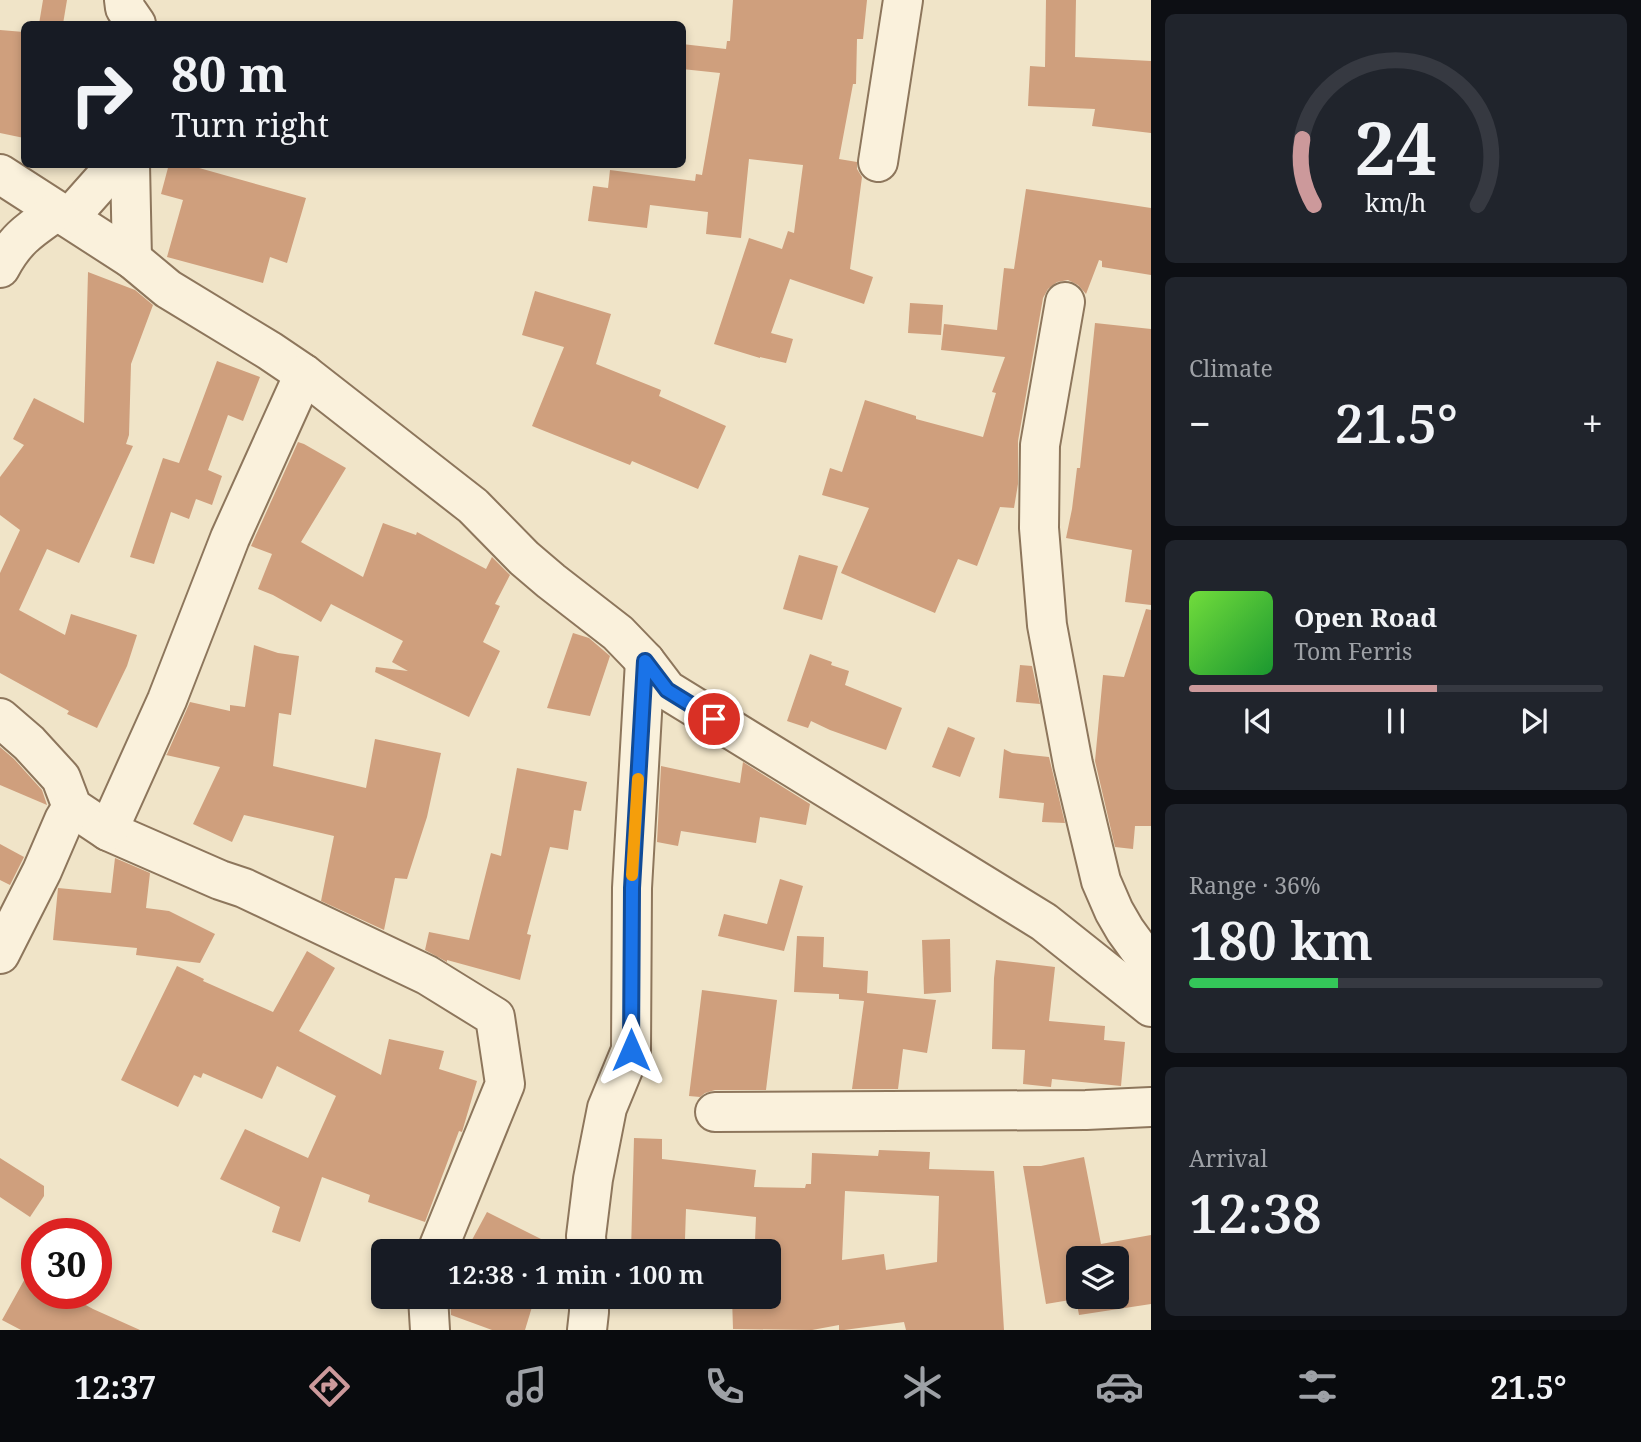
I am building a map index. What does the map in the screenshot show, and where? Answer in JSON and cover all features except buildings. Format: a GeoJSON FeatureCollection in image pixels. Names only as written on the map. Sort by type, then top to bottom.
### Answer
{"type":"FeatureCollection","features":[{"type":"Feature","properties":{"kind":"street"},"geometry":{"type":"LineString","coordinates":[[124,0],[125,8],[134,21]]}},
{"type":"Feature","properties":{"kind":"street"},"geometry":{"type":"LineString","coordinates":[[878,162],[903,0]]}},
{"type":"Feature","properties":{"kind":"street"},"geometry":{"type":"LineString","coordinates":[[0,268],[10,250],[26,233],[63,214],[113,168]]}},
{"type":"Feature","properties":{"kind":"street"},"geometry":{"type":"LineString","coordinates":[[130,168],[132,259]]}},
{"type":"Feature","properties":{"kind":"street"},"geometry":{"type":"LineString","coordinates":[[0,174],[132,259],[168,289],[303,374],[473,506],[524,558],[603,620],[645,661],[667,690],[1044,922],[1151,1007]]}},
{"type":"Feature","properties":{"kind":"street"},"geometry":{"type":"LineString","coordinates":[[1065,302],[1040,445],[1039,528],[1047,625],[1073,764],[1101,881],[1125,930],[1151,966]]}},
{"type":"Feature","properties":{"kind":"street"},"geometry":{"type":"LineString","coordinates":[[108,831],[167,701],[230,538],[303,374]]}},
{"type":"Feature","properties":{"kind":"street"},"geometry":{"type":"LineString","coordinates":[[586,1239],[593,1179],[607,1108],[631,1050],[632,888],[645,661]]}},
{"type":"Feature","properties":{"kind":"street"},"geometry":{"type":"LineString","coordinates":[[0,718],[29,743],[61,778],[72,807],[108,831],[244,888],[415,969],[495,1017],[505,1084],[442,1239]]}},
{"type":"Feature","properties":{"kind":"street"},"geometry":{"type":"LineString","coordinates":[[0,954],[72,807]]}},
{"type":"Feature","properties":{"kind":"street"},"geometry":{"type":"LineString","coordinates":[[715,1112],[1086,1110],[1151,1107]]}},
{"type":"Feature","properties":{"kind":"street"},"geometry":{"type":"LineString","coordinates":[[429,1309],[430,1330]]}},
{"type":"Feature","properties":{"kind":"street"},"geometry":{"type":"LineString","coordinates":[[587,1330],[589,1309]]}},
{"type":"Feature","properties":{"kind":"slow traffic"},"geometry":{"type":"LineString","coordinates":[[632,875],[638,779]]}},
{"type":"Feature","properties":{"kind":"route"},"geometry":{"type":"LineString","coordinates":[[631,1050],[632,888],[645,661],[667,690],[714,719]]}}]}
